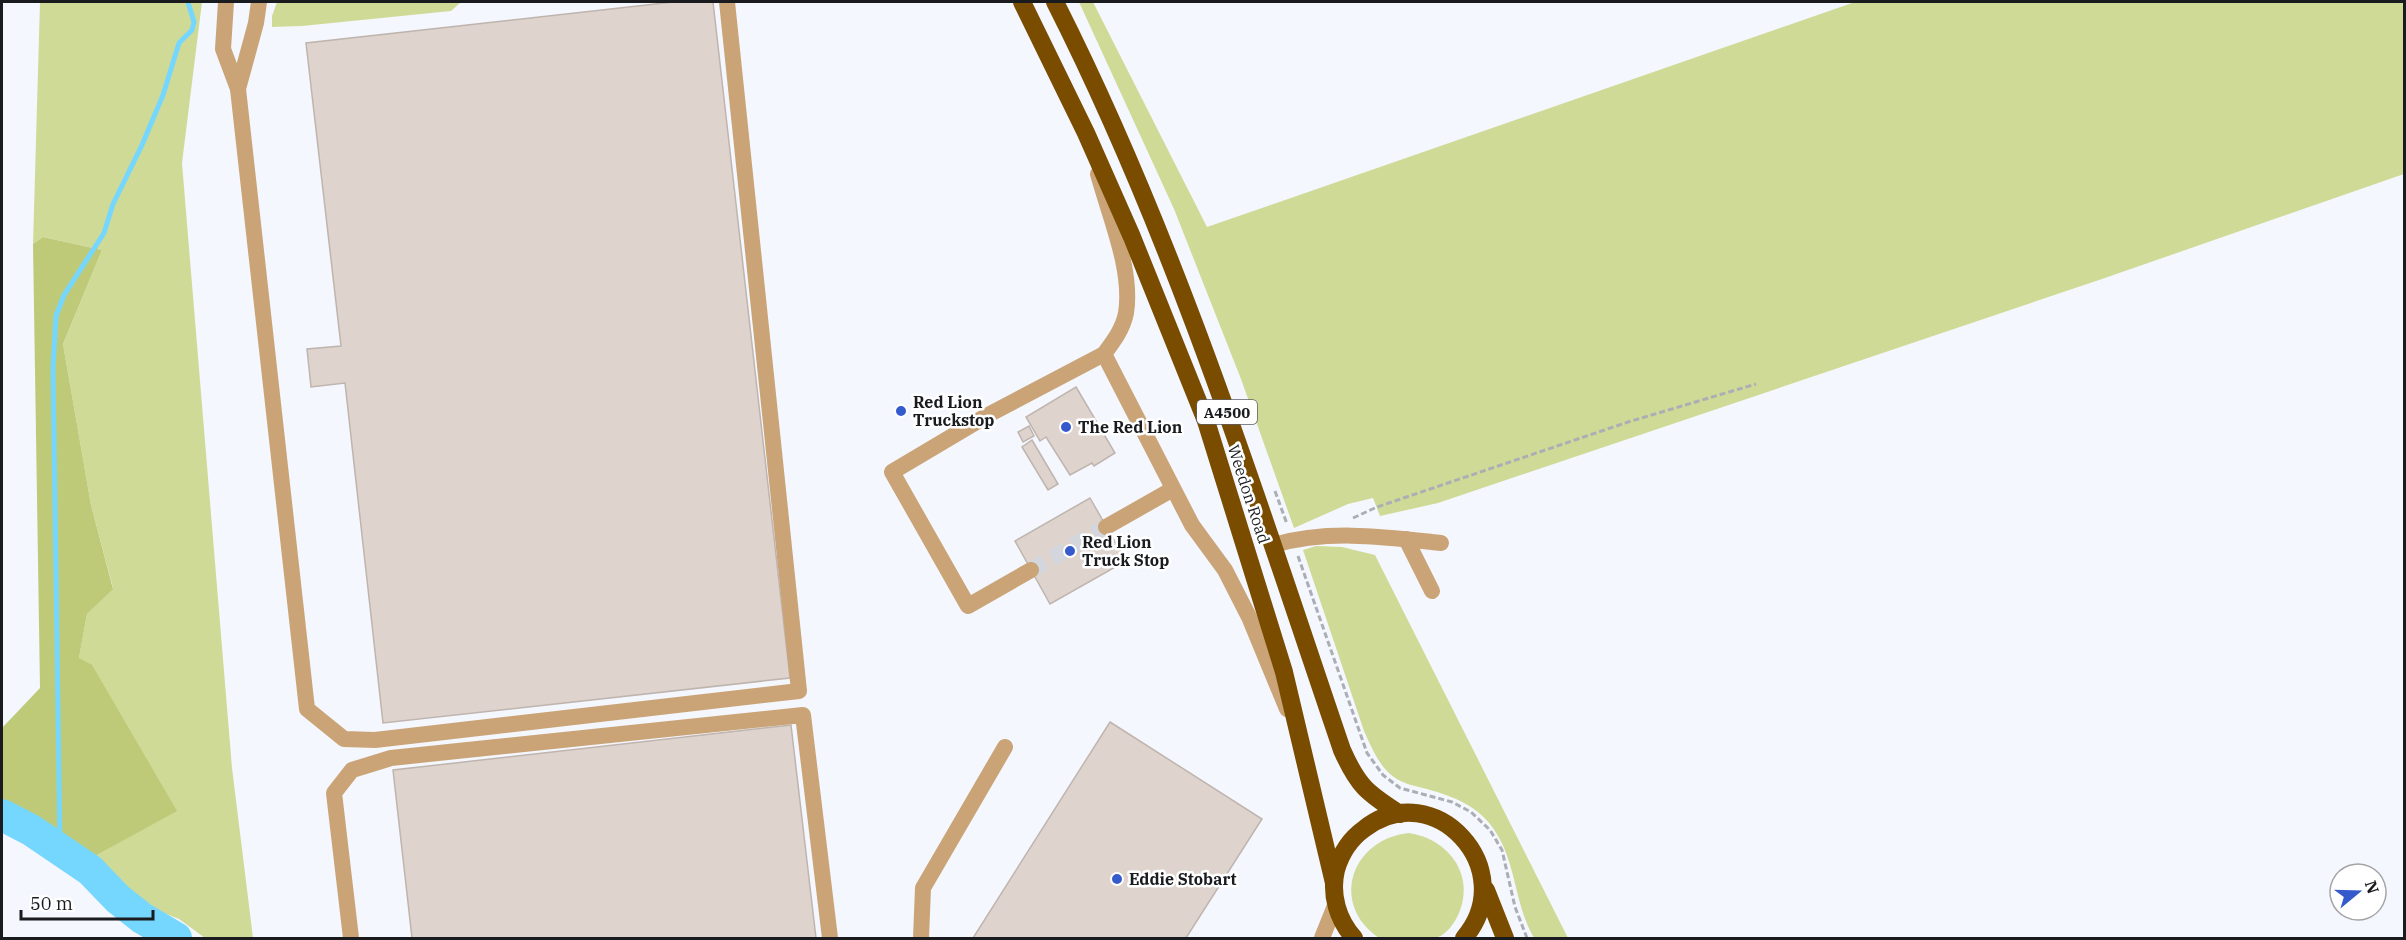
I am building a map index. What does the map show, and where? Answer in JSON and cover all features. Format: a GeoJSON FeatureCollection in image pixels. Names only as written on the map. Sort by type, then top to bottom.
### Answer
{"type":"FeatureCollection","features":[{"type":"Feature","properties":{"kind":"highway","name":"Weedon Road"},"geometry":{"type":"LineString","coordinates":[[1022,2],[1086,133],[1132,237],[1206,422],[1284,672],[1334,883]]}},
{"type":"Feature","properties":{"kind":"highway","name":"Weedon Road"},"geometry":{"type":"LineString","coordinates":[[1055,2],[1131,161],[1193,317],[1274,545],[1338,741],[1352,774],[1374,798],[1400,814]]}},
{"type":"Feature","properties":{"kind":"highway","name":"A4500"},"geometry":{"type":"LineString","coordinates":[[1354,939],[1343,923],[1336,903],[1334,883],[1340,860],[1353,838],[1375,822],[1400,814],[1427,816],[1444,822],[1460,833],[1476,855],[1483,882],[1505,939]]}},
{"type":"Feature","properties":{"kind":"highway","name":"A4500"},"geometry":{"type":"LineString","coordinates":[[1464,939],[1473,926],[1480,909],[1483,882]]}},
{"type":"Feature","properties":{"kind":"street"},"geometry":{"type":"LineString","coordinates":[[226,2],[223,49],[238,88],[307,709],[344,739],[375,740],[799,691],[727,2]]}},
{"type":"Feature","properties":{"kind":"street"},"geometry":{"type":"LineString","coordinates":[[238,88],[256,23],[259,2]]}},
{"type":"Feature","properties":{"kind":"street"},"geometry":{"type":"LineString","coordinates":[[1031,570],[968,606],[892,472],[988,415],[1104,354],[1116,338],[1126,316],[1128,292],[1121,257],[1086,133]]}},
{"type":"Feature","properties":{"kind":"street"},"geometry":{"type":"LineString","coordinates":[[1104,354],[1192,525],[1225,570],[1249,617],[1305,753]]}},
{"type":"Feature","properties":{"kind":"street"},"geometry":{"type":"LineString","coordinates":[[1106,527],[1173,489]]}},
{"type":"Feature","properties":{"kind":"street"},"geometry":{"type":"LineString","coordinates":[[1274,545],[1292,539],[1368,535],[1441,543]]}},
{"type":"Feature","properties":{"kind":"street"},"geometry":{"type":"LineString","coordinates":[[1406,539],[1432,591]]}},
{"type":"Feature","properties":{"kind":"street"},"geometry":{"type":"LineString","coordinates":[[351,939],[334,793],[352,770],[391,758],[803,715],[830,939]]}},
{"type":"Feature","properties":{"kind":"street"},"geometry":{"type":"LineString","coordinates":[[921,939],[923,888],[1005,747]]}},
{"type":"Feature","properties":{"kind":"street"},"geometry":{"type":"LineString","coordinates":[[1322,939],[1336,903]]}},
{"type":"Feature","properties":{"kind":"path"},"geometry":{"type":"LineString","coordinates":[[1351,519],[1377,507],[1628,422],[1756,384]]}},
{"type":"Feature","properties":{"kind":"path"},"geometry":{"type":"LineString","coordinates":[[1273,486],[1367,753],[1383,775],[1400,788],[1452,802],[1471,812],[1490,830],[1502,850],[1515,907],[1527,939]]}},
{"type":"Feature","properties":{"kind":"green space"},"geometry":{"type":"Polygon","coordinates":[[[40,2],[202,2],[182,163],[232,768],[253,938],[205,938],[179,919],[148,907],[119,885],[95,856],[176,810],[79,658],[87,614],[113,588],[91,505],[63,344],[102,250],[43,237],[33,244],[40,2]]]}},
{"type":"Feature","properties":{"kind":"green space"},"geometry":{"type":"Polygon","coordinates":[[[277,2],[461,2],[451,11],[272,27],[272,16],[277,2]]]}},
{"type":"Feature","properties":{"kind":"green space"},"geometry":{"type":"Polygon","coordinates":[[[1079,2],[1093,2],[1207,227],[1855,2],[2404,2],[2404,174],[2102,279],[1438,503],[1380,516],[1373,498],[1348,504],[1294,528],[1241,379],[1174,209],[1079,2]]]}},
{"type":"Feature","properties":{"kind":"green space"},"geometry":{"type":"Polygon","coordinates":[[[43,237],[102,250],[63,344],[91,505],[113,589],[87,614],[79,658],[92,665],[177,811],[95,856],[2,805],[2,728],[40,688],[33,244],[43,237]]]}},
{"type":"Feature","properties":{"kind":"green space"},"geometry":{"type":"Polygon","coordinates":[[[1316,546],[1342,547],[1375,555],[1568,938],[1534,938],[1522,910],[1499,837],[1476,810],[1451,797],[1398,780],[1385,769],[1378,759],[1364,731],[1303,550],[1316,546]]]}},
{"type":"Feature","properties":{"kind":"green space"},"geometry":{"type":"Polygon","coordinates":[[[1409,833],[1436,843],[1455,861],[1463,885],[1463,899],[1459,913],[1451,927],[1438,937],[1379,938],[1364,924],[1354,908],[1351,891],[1354,875],[1361,860],[1373,847],[1389,838],[1409,833]]]}},
{"type":"Feature","properties":{"kind":"building"},"geometry":{"type":"Polygon","coordinates":[[[673,2],[713,2],[790,678],[383,723],[345,383],[311,387],[307,349],[341,346],[306,43],[673,2]]]}},
{"type":"Feature","properties":{"kind":"building","name":"The Red Lion"},"geometry":{"type":"Polygon","coordinates":[[[1076,387],[1115,453],[1094,466],[1092,463],[1070,475],[1046,437],[1040,441],[1026,417],[1076,387]]]}},
{"type":"Feature","properties":{"kind":"building"},"geometry":{"type":"Polygon","coordinates":[[[1029,426],[1034,436],[1023,442],[1018,432],[1029,426]]]}},
{"type":"Feature","properties":{"kind":"building"},"geometry":{"type":"Polygon","coordinates":[[[1032,440],[1058,484],[1048,490],[1022,447],[1032,440]]]}},
{"type":"Feature","properties":{"kind":"building","name":"Red Lion Truck Stop"},"geometry":{"type":"Polygon","coordinates":[[[1090,498],[1126,561],[1050,604],[1015,541],[1090,498]]]}},
{"type":"Feature","properties":{"kind":"building","name":"Eddie Stobart"},"geometry":{"type":"Polygon","coordinates":[[[1110,722],[1262,819],[1186,938],[973,938],[1110,722]]]}},
{"type":"Feature","properties":{"kind":"building"},"geometry":{"type":"Polygon","coordinates":[[[791,725],[816,938],[412,938],[393,770],[791,725]]]}},
{"type":"Feature","properties":{"kind":"waterway"},"geometry":{"type":"LineString","coordinates":[[60,848],[53,368],[56,316],[64,295],[104,233],[113,204],[163,95],[179,43],[192,30],[194,22],[188,2]]}},
{"type":"Feature","properties":{"kind":"waterway"},"geometry":{"type":"LineString","coordinates":[[2,815],[31,830],[90,870],[118,899],[142,918],[176,938]]}},
{"type":"Feature","properties":{"kind":"tunnel"},"geometry":{"type":"LineString","coordinates":[[1031,570],[1106,527]]}},
{"type":"Feature","properties":{"kind":"place","name":"Red Lion Truckstop"},"geometry":{"type":"Point","coordinates":[901,411]}},
{"type":"Feature","properties":{"kind":"place","name":"The Red Lion"},"geometry":{"type":"Point","coordinates":[1066,427]}},
{"type":"Feature","properties":{"kind":"place","name":"Red Lion Truck Stop"},"geometry":{"type":"Point","coordinates":[1070,551]}},
{"type":"Feature","properties":{"kind":"place","name":"Eddie Stobart"},"geometry":{"type":"Point","coordinates":[1117,879]}}]}
